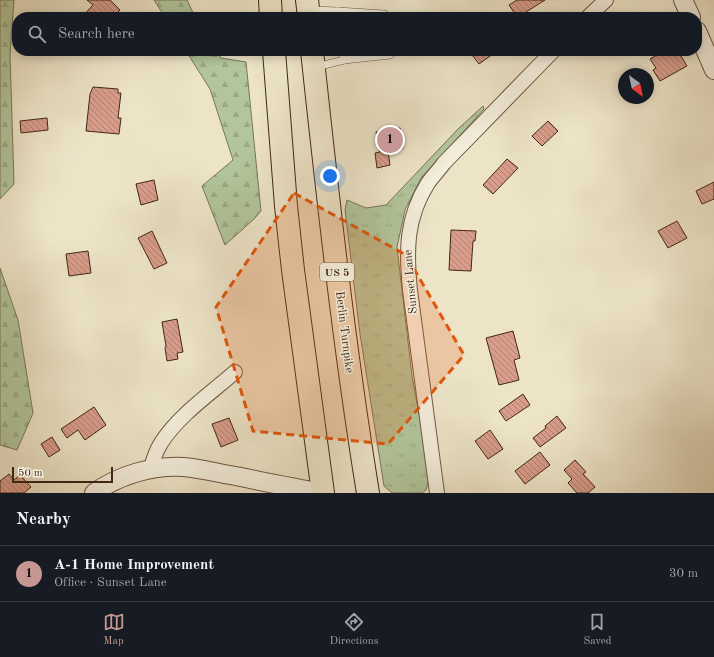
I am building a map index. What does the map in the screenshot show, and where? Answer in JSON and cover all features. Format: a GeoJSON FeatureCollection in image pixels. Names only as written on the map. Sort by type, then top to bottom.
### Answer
{"type":"FeatureCollection","features":[{"type":"Feature","properties":{"kind":"highway"},"geometry":{"type":"LineString","coordinates":[[270,0],[271,12]]}},
{"type":"Feature","properties":{"kind":"highway"},"geometry":{"type":"LineString","coordinates":[[274,56],[286,206],[293,270],[323,493]]}},
{"type":"Feature","properties":{"kind":"highway","name":"Berlin Turnpike"},"geometry":{"type":"LineString","coordinates":[[313,59],[328,199],[345,334],[368,493]]}},
{"type":"Feature","properties":{"kind":"street"},"geometry":{"type":"LineString","coordinates":[[593,12],[606,0]]}},
{"type":"Feature","properties":{"kind":"street"},"geometry":{"type":"LineString","coordinates":[[683,0],[689,12]]}},
{"type":"Feature","properties":{"kind":"street"},"geometry":{"type":"LineString","coordinates":[[702,42],[714,70]]}},
{"type":"Feature","properties":{"kind":"street","name":"Sunset Lane"},"geometry":{"type":"LineString","coordinates":[[437,493],[407,265],[407,243],[411,223],[418,202],[429,182],[444,163],[548,56]]}},
{"type":"Feature","properties":{"kind":"street"},"geometry":{"type":"LineString","coordinates":[[151,469],[157,450],[168,432],[235,372]]}},
{"type":"Feature","properties":{"kind":"street"},"geometry":{"type":"LineString","coordinates":[[94,493],[115,481],[151,469],[167,467],[198,469],[323,493]]}},
{"type":"Feature","properties":{"kind":"lane"},"geometry":{"type":"LineString","coordinates":[[308,9],[327,12]]}},
{"type":"Feature","properties":{"kind":"lane"},"geometry":{"type":"LineString","coordinates":[[344,56],[344,60]]}},
{"type":"Feature","properties":{"kind":"lane"},"geometry":{"type":"LineString","coordinates":[[313,59],[344,60],[361,56]]}},
{"type":"Feature","properties":{"kind":"highlighted area"},"geometry":{"type":"Polygon","coordinates":[[[294,193],[406,255],[464,355],[388,444],[253,431],[216,307],[294,193]]]}},
{"type":"Feature","properties":{"kind":"green space"},"geometry":{"type":"Polygon","coordinates":[[[0,0],[14,0],[10,55],[14,184],[0,199],[0,0]]]}},
{"type":"Feature","properties":{"kind":"green space"},"geometry":{"type":"Polygon","coordinates":[[[154,0],[187,0],[193,12],[162,12],[154,0]]]}},
{"type":"Feature","properties":{"kind":"green space"},"geometry":{"type":"Polygon","coordinates":[[[189,56],[220,56],[221,58],[246,62],[261,211],[225,245],[202,186],[233,160],[210,89],[189,56]]]}},
{"type":"Feature","properties":{"kind":"green space"},"geometry":{"type":"Polygon","coordinates":[[[483,106],[484,109],[421,178],[405,210],[397,247],[412,376],[430,475],[426,490],[422,493],[392,493],[384,486],[360,334],[345,210],[347,200],[366,208],[386,205],[458,129],[483,106]]]}},
{"type":"Feature","properties":{"kind":"green space"},"geometry":{"type":"Polygon","coordinates":[[[0,268],[18,320],[33,413],[17,450],[0,445],[0,268]]]}},
{"type":"Feature","properties":{"kind":"building"},"geometry":{"type":"Polygon","coordinates":[[[87,0],[110,0],[120,10],[118,12],[87,12],[93,5],[87,0]]]}},
{"type":"Feature","properties":{"kind":"building"},"geometry":{"type":"Polygon","coordinates":[[[517,0],[545,0],[526,12],[514,12],[509,5],[517,0]]]}},
{"type":"Feature","properties":{"kind":"building"},"geometry":{"type":"Polygon","coordinates":[[[473,56],[490,56],[479,64],[473,56]]]}},
{"type":"Feature","properties":{"kind":"building"},"geometry":{"type":"Polygon","coordinates":[[[655,56],[681,56],[687,66],[660,81],[654,72],[656,68],[650,59],[655,56]]]}},
{"type":"Feature","properties":{"kind":"building"},"geometry":{"type":"Polygon","coordinates":[[[93,87],[118,89],[118,93],[121,93],[118,118],[121,118],[119,134],[86,131],[90,94],[93,87]]]}},
{"type":"Feature","properties":{"kind":"building"},"geometry":{"type":"Polygon","coordinates":[[[47,118],[48,130],[21,133],[20,121],[47,118]]]}},
{"type":"Feature","properties":{"kind":"building"},"geometry":{"type":"Polygon","coordinates":[[[548,121],[558,131],[542,146],[532,136],[548,121]]]}},
{"type":"Feature","properties":{"kind":"building"},"geometry":{"type":"Polygon","coordinates":[[[400,128],[403,148],[388,151],[390,165],[377,168],[375,153],[380,152],[376,132],[400,128]]]}},
{"type":"Feature","properties":{"kind":"building"},"geometry":{"type":"Polygon","coordinates":[[[507,159],[518,168],[493,194],[483,185],[507,159]]]}},
{"type":"Feature","properties":{"kind":"building"},"geometry":{"type":"Polygon","coordinates":[[[154,180],[158,200],[141,205],[136,184],[154,180]]]}},
{"type":"Feature","properties":{"kind":"building"},"geometry":{"type":"Polygon","coordinates":[[[714,182],[714,199],[702,204],[696,191],[714,182]]]}},
{"type":"Feature","properties":{"kind":"building"},"geometry":{"type":"Polygon","coordinates":[[[677,221],[687,238],[668,248],[658,231],[677,221]]]}},
{"type":"Feature","properties":{"kind":"building"},"geometry":{"type":"Polygon","coordinates":[[[451,230],[476,231],[475,241],[473,241],[471,271],[449,270],[451,230]]]}},
{"type":"Feature","properties":{"kind":"building"},"geometry":{"type":"Polygon","coordinates":[[[152,231],[167,263],[154,269],[138,238],[152,231]]]}},
{"type":"Feature","properties":{"kind":"building"},"geometry":{"type":"Polygon","coordinates":[[[88,251],[91,273],[69,276],[66,254],[88,251]]]}},
{"type":"Feature","properties":{"kind":"building"},"geometry":{"type":"Polygon","coordinates":[[[177,319],[183,352],[177,353],[178,359],[167,361],[162,322],[177,319]]]}},
{"type":"Feature","properties":{"kind":"building"},"geometry":{"type":"Polygon","coordinates":[[[513,331],[520,358],[514,360],[519,380],[499,385],[486,338],[513,331]]]}},
{"type":"Feature","properties":{"kind":"building"},"geometry":{"type":"Polygon","coordinates":[[[523,394],[530,405],[506,421],[499,411],[523,394]]]}},
{"type":"Feature","properties":{"kind":"building"},"geometry":{"type":"Polygon","coordinates":[[[94,407],[106,425],[85,440],[78,430],[67,438],[61,429],[94,407]]]}},
{"type":"Feature","properties":{"kind":"building"},"geometry":{"type":"Polygon","coordinates":[[[557,416],[566,428],[540,447],[533,438],[546,428],[545,426],[557,416]]]}},
{"type":"Feature","properties":{"kind":"building"},"geometry":{"type":"Polygon","coordinates":[[[229,418],[238,440],[221,447],[212,424],[229,418]]]}},
{"type":"Feature","properties":{"kind":"building"},"geometry":{"type":"Polygon","coordinates":[[[490,430],[503,449],[488,459],[475,441],[490,430]]]}},
{"type":"Feature","properties":{"kind":"building"},"geometry":{"type":"Polygon","coordinates":[[[52,437],[60,450],[49,457],[41,444],[52,437]]]}},
{"type":"Feature","properties":{"kind":"building"},"geometry":{"type":"Polygon","coordinates":[[[540,452],[550,465],[525,484],[515,471],[540,452]]]}},
{"type":"Feature","properties":{"kind":"building"},"geometry":{"type":"Polygon","coordinates":[[[575,460],[586,472],[583,474],[595,487],[588,493],[577,493],[568,483],[572,479],[564,470],[575,460]]]}},
{"type":"Feature","properties":{"kind":"building"},"geometry":{"type":"Polygon","coordinates":[[[9,474],[14,480],[20,475],[31,487],[24,493],[0,493],[0,481],[9,474]]]}},
{"type":"Feature","properties":{"kind":"place","name":"A-1 Home Improvement"},"geometry":{"type":"Point","coordinates":[390,140]}}]}
